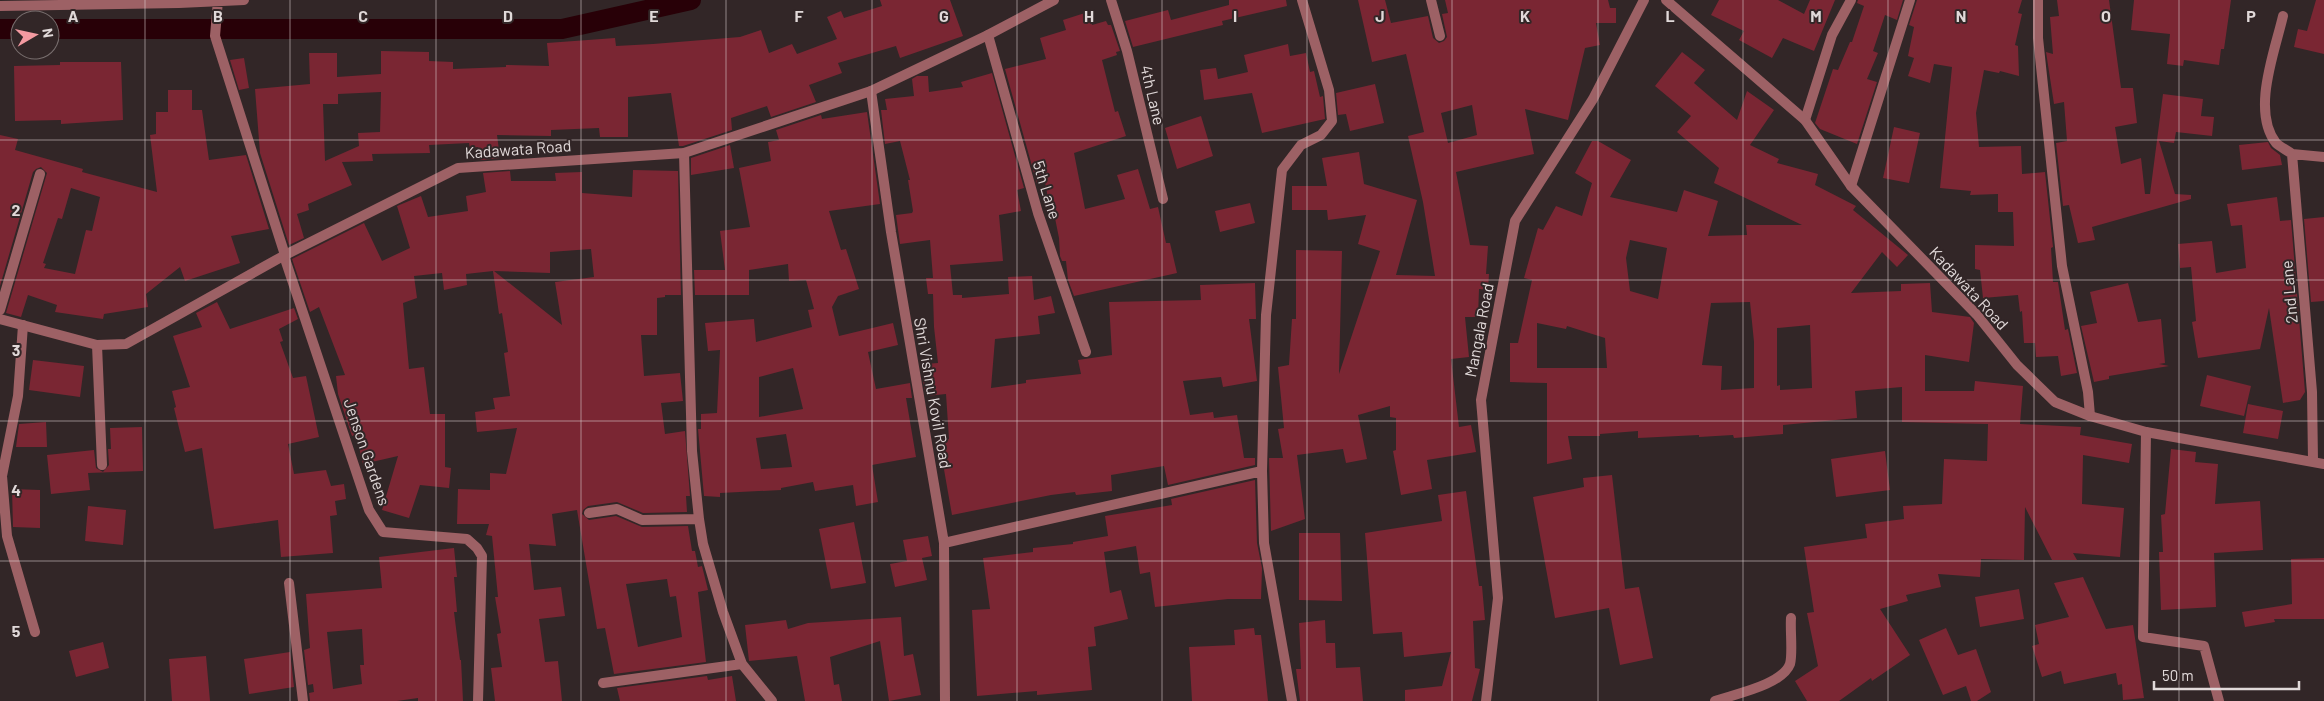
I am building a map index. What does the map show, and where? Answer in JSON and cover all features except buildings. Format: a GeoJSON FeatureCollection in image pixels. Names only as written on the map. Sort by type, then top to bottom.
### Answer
{"type":"FeatureCollection","features":[{"type":"Feature","properties":{"kind":"street"},"geometry":{"type":"LineString","coordinates":[[218,0],[215,36],[285,255]]}},
{"type":"Feature","properties":{"kind":"street"},"geometry":{"type":"LineString","coordinates":[[0,6],[244,0]]}},
{"type":"Feature","properties":{"kind":"street","name":"Kadawata Road"},"geometry":{"type":"LineString","coordinates":[[0,319],[97,345],[126,344],[285,255],[458,168],[684,153],[870,91],[988,35],[1054,0]]}},
{"type":"Feature","properties":{"kind":"street","name":"4th Lane"},"geometry":{"type":"LineString","coordinates":[[1111,0],[1127,51],[1163,199]]}},
{"type":"Feature","properties":{"kind":"street"},"geometry":{"type":"LineString","coordinates":[[1292,701],[1264,543],[1262,471],[1266,315],[1282,170],[1301,145],[1320,136],[1332,121],[1329,90],[1302,0]]}},
{"type":"Feature","properties":{"kind":"street"},"geometry":{"type":"LineString","coordinates":[[1432,0],[1440,36]]}},
{"type":"Feature","properties":{"kind":"street","name":"Mangala Road"},"geometry":{"type":"LineString","coordinates":[[1486,701],[1498,598],[1481,400],[1515,221],[1593,99],[1644,0]]}},
{"type":"Feature","properties":{"kind":"street","name":"Kadawata Road"},"geometry":{"type":"LineString","coordinates":[[1666,0],[1805,120],[1851,186],[1977,315],[2016,365],[2055,402],[2090,416],[2146,432],[2324,464]]}},
{"type":"Feature","properties":{"kind":"street"},"geometry":{"type":"LineString","coordinates":[[1805,120],[1832,35],[1851,0]]}},
{"type":"Feature","properties":{"kind":"street"},"geometry":{"type":"LineString","coordinates":[[1851,186],[1910,0]]}},
{"type":"Feature","properties":{"kind":"street"},"geometry":{"type":"LineString","coordinates":[[2038,0],[2038,38],[2062,266],[2088,392],[2090,416]]}},
{"type":"Feature","properties":{"kind":"street"},"geometry":{"type":"LineString","coordinates":[[2283,16],[2265,93],[2265,121],[2276,143],[2292,154],[2324,157]]}},
{"type":"Feature","properties":{"kind":"street","name":"5th Lane"},"geometry":{"type":"LineString","coordinates":[[988,35],[1038,213],[1086,352]]}},
{"type":"Feature","properties":{"kind":"street","name":"Shri Vishnu Kovil Road"},"geometry":{"type":"LineString","coordinates":[[870,91],[891,232],[944,543],[945,701]]}},
{"type":"Feature","properties":{"kind":"street"},"geometry":{"type":"LineString","coordinates":[[684,153],[692,451],[703,544],[742,664],[772,701]]}},
{"type":"Feature","properties":{"kind":"street","name":"2nd Lane"},"geometry":{"type":"LineString","coordinates":[[2292,154],[2312,392],[2313,461]]}},
{"type":"Feature","properties":{"kind":"street"},"geometry":{"type":"LineString","coordinates":[[0,310],[40,174]]}},
{"type":"Feature","properties":{"kind":"street","name":"Jenson Gardens"},"geometry":{"type":"LineString","coordinates":[[285,255],[369,510],[383,532],[467,540],[477,548],[482,556],[478,701]]}},
{"type":"Feature","properties":{"kind":"street"},"geometry":{"type":"LineString","coordinates":[[23,325],[18,396],[2,476],[7,536],[35,632]]}},
{"type":"Feature","properties":{"kind":"street"},"geometry":{"type":"LineString","coordinates":[[97,345],[102,465]]}},
{"type":"Feature","properties":{"kind":"street"},"geometry":{"type":"LineString","coordinates":[[2146,432],[2144,637],[2204,646],[2219,701]]}},
{"type":"Feature","properties":{"kind":"street"},"geometry":{"type":"LineString","coordinates":[[944,543],[1093,511],[1262,471]]}},
{"type":"Feature","properties":{"kind":"street"},"geometry":{"type":"LineString","coordinates":[[589,513],[617,509],[642,520],[699,519]]}},
{"type":"Feature","properties":{"kind":"street"},"geometry":{"type":"LineString","coordinates":[[289,583],[303,701]]}},
{"type":"Feature","properties":{"kind":"street"},"geometry":{"type":"LineString","coordinates":[[1715,701],[1770,683],[1784,674],[1790,663],[1790,618]]}},
{"type":"Feature","properties":{"kind":"street"},"geometry":{"type":"LineString","coordinates":[[603,683],[742,664]]}},
{"type":"Feature","properties":{"kind":"waterway"},"geometry":{"type":"LineString","coordinates":[[60,29],[562,29],[691,0]]}},
{"type":"Feature","properties":{"kind":"waterway"},"geometry":{"type":"LineString","coordinates":[[0,29],[10,29]]}}]}
